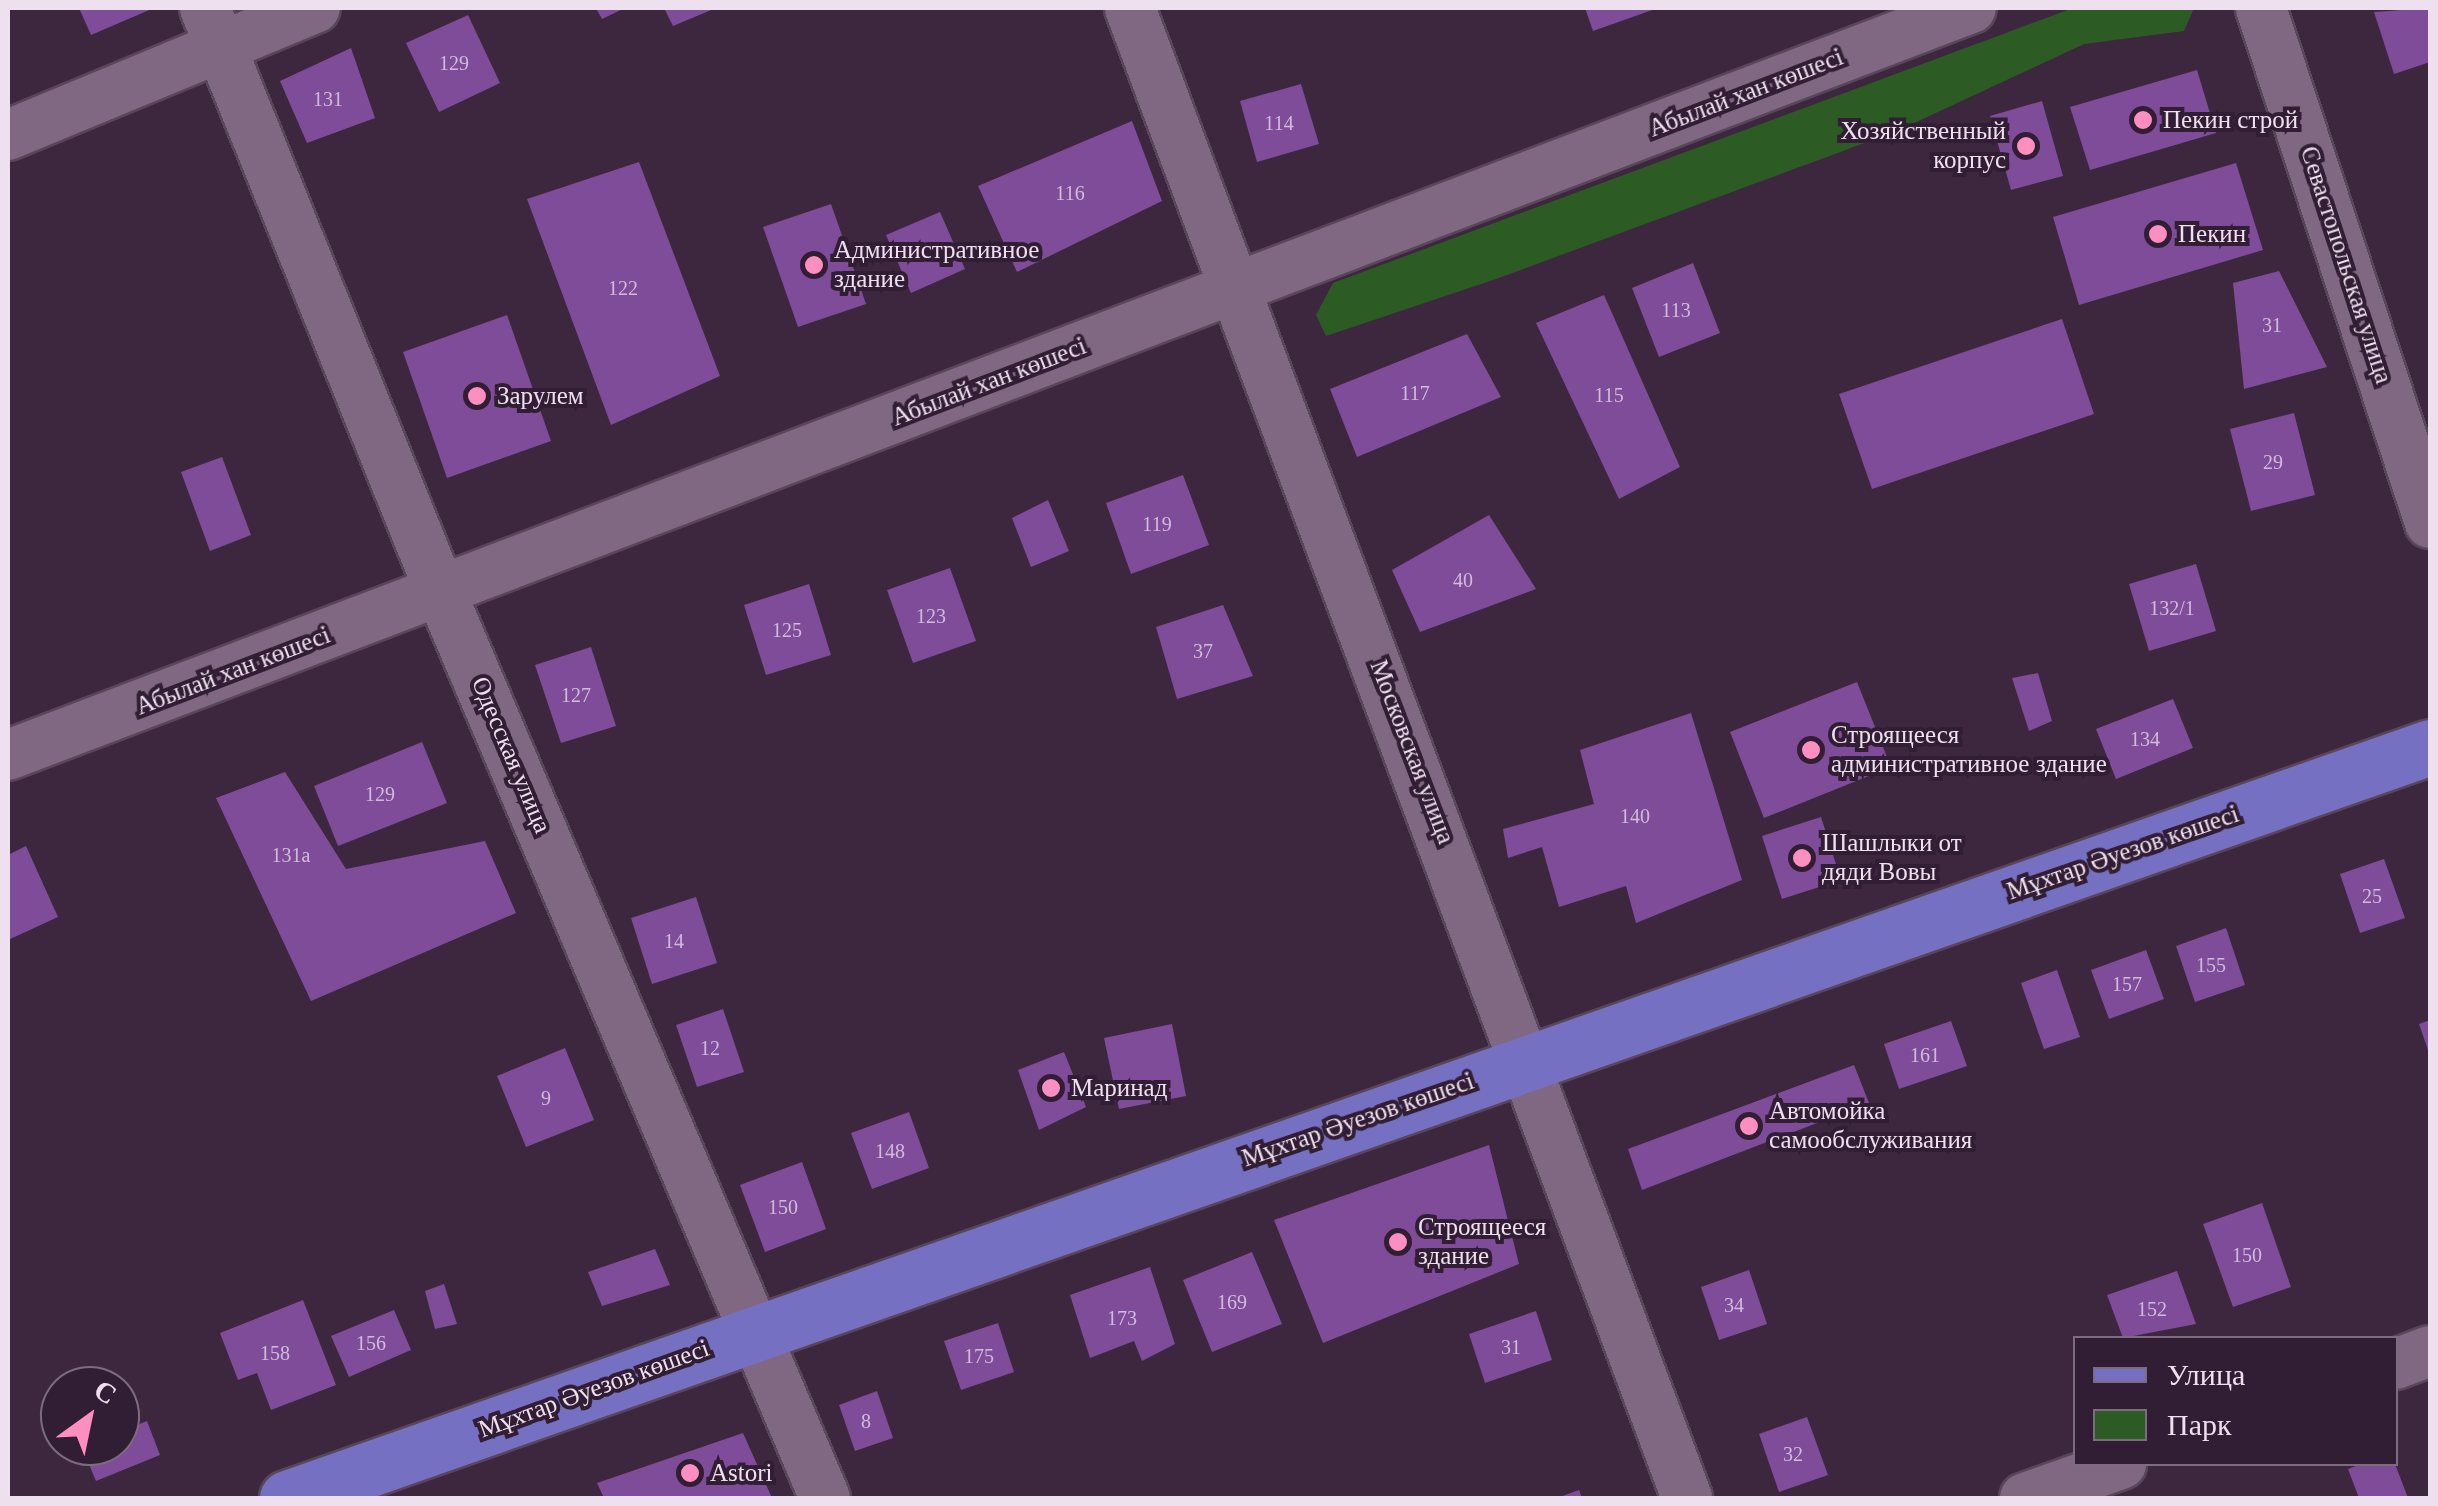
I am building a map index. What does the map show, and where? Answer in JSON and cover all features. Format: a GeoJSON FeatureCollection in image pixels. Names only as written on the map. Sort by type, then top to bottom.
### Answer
{"type":"FeatureCollection","features":[{"type":"Feature","properties":{"kind":"main road","name":"Мұхтар Әуезов көшесі"},"geometry":{"type":"LineString","coordinates":[[287,1498],[2430,747]]}},
{"type":"Feature","properties":{"kind":"street"},"geometry":{"type":"LineString","coordinates":[[8,135],[214,26],[315,8]]}},
{"type":"Feature","properties":{"kind":"street","name":"Московская улица"},"geometry":{"type":"LineString","coordinates":[[1130,8],[1528,1060],[1687,1498]]}},
{"type":"Feature","properties":{"kind":"street","name":"Абылай хан көшесі"},"geometry":{"type":"LineString","coordinates":[[8,755],[1971,8]]}},
{"type":"Feature","properties":{"kind":"street","name":"Севастопольская улица"},"geometry":{"type":"LineString","coordinates":[[2261,8],[2430,523]]}},
{"type":"Feature","properties":{"kind":"street","name":"Одесская улица"},"geometry":{"type":"LineString","coordinates":[[214,26],[441,593],[758,1331],[825,1498]]}},
{"type":"Feature","properties":{"kind":"street"},"geometry":{"type":"LineString","coordinates":[[2398,1363],[2430,1351]]}},
{"type":"Feature","properties":{"kind":"street"},"geometry":{"type":"LineString","coordinates":[[2025,1498],[2115,1466]]}},
{"type":"Feature","properties":{"kind":"green space"},"geometry":{"type":"Polygon","coordinates":[[[2073,8],[2194,8],[2184,31],[2084,44],[1897,131],[1496,279],[1326,336],[1316,315],[1333,283],[2073,8]]]}},
{"type":"Feature","properties":{"kind":"building"},"geometry":{"type":"Polygon","coordinates":[[[79,8],[154,8],[91,35],[79,8]]]}},
{"type":"Feature","properties":{"kind":"building"},"geometry":{"type":"Polygon","coordinates":[[[596,8],[625,8],[602,19],[596,8]]]}},
{"type":"Feature","properties":{"kind":"building"},"geometry":{"type":"Polygon","coordinates":[[[664,8],[716,8],[673,26],[664,8]]]}},
{"type":"Feature","properties":{"kind":"building"},"geometry":{"type":"Polygon","coordinates":[[[1585,8],[1658,8],[1593,31],[1585,8]]]}},
{"type":"Feature","properties":{"kind":"building"},"geometry":{"type":"Polygon","coordinates":[[[2430,8],[2430,62],[2394,74],[2374,12],[2430,8]]]}},
{"type":"Feature","properties":{"kind":"building"},"geometry":{"type":"Polygon","coordinates":[[[468,15],[500,83],[439,112],[406,43],[468,15]]]}},
{"type":"Feature","properties":{"kind":"building"},"geometry":{"type":"Polygon","coordinates":[[[351,48],[375,118],[307,143],[280,81],[351,48]]]}},
{"type":"Feature","properties":{"kind":"building","name":"Пекин строй"},"geometry":{"type":"Polygon","coordinates":[[[2197,70],[2216,133],[2090,170],[2070,107],[2197,70]]]}},
{"type":"Feature","properties":{"kind":"building"},"geometry":{"type":"Polygon","coordinates":[[[1301,84],[1319,144],[1257,162],[1240,101],[1301,84]]]}},
{"type":"Feature","properties":{"kind":"building","name":"Хозяйственный корпус"},"geometry":{"type":"Polygon","coordinates":[[[2042,101],[2063,176],[2011,190],[1990,116],[2042,101]]]}},
{"type":"Feature","properties":{"kind":"building"},"geometry":{"type":"Polygon","coordinates":[[[1132,121],[1162,201],[1017,272],[978,186],[1132,121]]]}},
{"type":"Feature","properties":{"kind":"building"},"geometry":{"type":"Polygon","coordinates":[[[639,162],[720,376],[611,425],[527,199],[639,162]]]}},
{"type":"Feature","properties":{"kind":"building","name":"Пекин"},"geometry":{"type":"Polygon","coordinates":[[[2236,163],[2263,250],[2079,305],[2053,217],[2236,163]]]}},
{"type":"Feature","properties":{"kind":"building","name":"Административное здание"},"geometry":{"type":"Polygon","coordinates":[[[831,204],[866,304],[798,327],[763,227],[831,204]]]}},
{"type":"Feature","properties":{"kind":"building"},"geometry":{"type":"Polygon","coordinates":[[[940,212],[965,269],[911,293],[886,235],[940,212]]]}},
{"type":"Feature","properties":{"kind":"building"},"geometry":{"type":"Polygon","coordinates":[[[1693,263],[1720,333],[1659,357],[1632,288],[1693,263]]]}},
{"type":"Feature","properties":{"kind":"building"},"geometry":{"type":"Polygon","coordinates":[[[2279,271],[2327,367],[2244,389],[2233,283],[2279,271]]]}},
{"type":"Feature","properties":{"kind":"building"},"geometry":{"type":"Polygon","coordinates":[[[1604,295],[1680,467],[1619,499],[1536,323],[1604,295]]]}},
{"type":"Feature","properties":{"kind":"building","name":"Зарулем"},"geometry":{"type":"Polygon","coordinates":[[[507,315],[551,441],[447,478],[403,352],[507,315]]]}},
{"type":"Feature","properties":{"kind":"building"},"geometry":{"type":"Polygon","coordinates":[[[2062,319],[2094,414],[1872,489],[1839,394],[2062,319]]]}},
{"type":"Feature","properties":{"kind":"building"},"geometry":{"type":"Polygon","coordinates":[[[1467,334],[1501,397],[1357,457],[1330,389],[1467,334]]]}},
{"type":"Feature","properties":{"kind":"building"},"geometry":{"type":"Polygon","coordinates":[[[2294,413],[2315,495],[2251,511],[2230,429],[2294,413]]]}},
{"type":"Feature","properties":{"kind":"building"},"geometry":{"type":"Polygon","coordinates":[[[222,457],[251,535],[210,551],[181,472],[222,457]]]}},
{"type":"Feature","properties":{"kind":"building"},"geometry":{"type":"Polygon","coordinates":[[[1183,475],[1209,545],[1131,574],[1106,503],[1183,475]]]}},
{"type":"Feature","properties":{"kind":"building"},"geometry":{"type":"Polygon","coordinates":[[[1048,500],[1069,551],[1031,567],[1012,518],[1048,500]]]}},
{"type":"Feature","properties":{"kind":"building"},"geometry":{"type":"Polygon","coordinates":[[[1489,515],[1536,589],[1420,632],[1392,570],[1489,515]]]}},
{"type":"Feature","properties":{"kind":"building"},"geometry":{"type":"Polygon","coordinates":[[[2196,564],[2216,631],[2149,651],[2129,584],[2196,564]]]}},
{"type":"Feature","properties":{"kind":"building"},"geometry":{"type":"Polygon","coordinates":[[[950,568],[976,641],[913,663],[887,590],[950,568]]]}},
{"type":"Feature","properties":{"kind":"building"},"geometry":{"type":"Polygon","coordinates":[[[809,584],[831,655],[766,675],[744,605],[809,584]]]}},
{"type":"Feature","properties":{"kind":"building"},"geometry":{"type":"Polygon","coordinates":[[[1223,605],[1253,676],[1177,699],[1156,627],[1223,605]]]}},
{"type":"Feature","properties":{"kind":"building"},"geometry":{"type":"Polygon","coordinates":[[[591,647],[616,726],[561,743],[535,665],[591,647]]]}},
{"type":"Feature","properties":{"kind":"building"},"geometry":{"type":"Polygon","coordinates":[[[2038,673],[2052,721],[2029,731],[2012,678],[2038,673]]]}},
{"type":"Feature","properties":{"kind":"building","name":"Строящееся административное здание"},"geometry":{"type":"Polygon","coordinates":[[[1857,682],[1891,767],[1764,818],[1730,732],[1857,682]]]}},
{"type":"Feature","properties":{"kind":"building"},"geometry":{"type":"Polygon","coordinates":[[[2173,699],[2193,748],[2116,779],[2096,729],[2173,699]]]}},
{"type":"Feature","properties":{"kind":"building"},"geometry":{"type":"Polygon","coordinates":[[[1691,713],[1742,880],[1636,923],[1626,886],[1559,907],[1542,847],[1508,858],[1503,829],[1594,804],[1580,750],[1691,713]]]}},
{"type":"Feature","properties":{"kind":"building"},"geometry":{"type":"Polygon","coordinates":[[[422,742],[447,803],[338,846],[314,786],[422,742]]]}},
{"type":"Feature","properties":{"kind":"building"},"geometry":{"type":"Polygon","coordinates":[[[285,772],[346,869],[485,841],[516,913],[311,1001],[216,798],[285,772]]]}},
{"type":"Feature","properties":{"kind":"building","name":"Шашлыки от дяди Вовы"},"geometry":{"type":"Polygon","coordinates":[[[1821,817],[1841,880],[1782,899],[1762,836],[1821,817]]]}},
{"type":"Feature","properties":{"kind":"building"},"geometry":{"type":"Polygon","coordinates":[[[26,846],[58,917],[8,940],[8,855],[26,846]]]}},
{"type":"Feature","properties":{"kind":"building"},"geometry":{"type":"Polygon","coordinates":[[[2384,859],[2405,918],[2360,933],[2340,874],[2384,859]]]}},
{"type":"Feature","properties":{"kind":"building"},"geometry":{"type":"Polygon","coordinates":[[[696,897],[717,963],[652,984],[631,918],[696,897]]]}},
{"type":"Feature","properties":{"kind":"building"},"geometry":{"type":"Polygon","coordinates":[[[2226,928],[2245,985],[2195,1002],[2176,946],[2226,928]]]}},
{"type":"Feature","properties":{"kind":"building"},"geometry":{"type":"Polygon","coordinates":[[[2146,950],[2164,999],[2109,1019],[2091,970],[2146,950]]]}},
{"type":"Feature","properties":{"kind":"building"},"geometry":{"type":"Polygon","coordinates":[[[2057,970],[2080,1037],[2044,1049],[2021,983],[2057,970]]]}},
{"type":"Feature","properties":{"kind":"building"},"geometry":{"type":"Polygon","coordinates":[[[723,1009],[744,1072],[697,1087],[676,1025],[723,1009]]]}},
{"type":"Feature","properties":{"kind":"building"},"geometry":{"type":"Polygon","coordinates":[[[2430,1020],[2430,1056],[2419,1024],[2430,1020]]]}},
{"type":"Feature","properties":{"kind":"building"},"geometry":{"type":"Polygon","coordinates":[[[1951,1021],[1967,1066],[1899,1089],[1884,1044],[1951,1021]]]}},
{"type":"Feature","properties":{"kind":"building"},"geometry":{"type":"Polygon","coordinates":[[[1172,1024],[1186,1096],[1119,1109],[1104,1038],[1172,1024]]]}},
{"type":"Feature","properties":{"kind":"building"},"geometry":{"type":"Polygon","coordinates":[[[565,1048],[594,1120],[526,1147],[497,1076],[565,1048]]]}},
{"type":"Feature","properties":{"kind":"building","name":"Маринад"},"geometry":{"type":"Polygon","coordinates":[[[1064,1052],[1086,1107],[1039,1130],[1018,1070],[1064,1052]]]}},
{"type":"Feature","properties":{"kind":"building","name":"Автомойка самообслуживания"},"geometry":{"type":"Polygon","coordinates":[[[1854,1065],[1869,1103],[1642,1190],[1628,1149],[1854,1065]]]}},
{"type":"Feature","properties":{"kind":"building"},"geometry":{"type":"Polygon","coordinates":[[[909,1112],[929,1168],[872,1189],[851,1133],[909,1112]]]}},
{"type":"Feature","properties":{"kind":"building","name":"Строящееся здание"},"geometry":{"type":"Polygon","coordinates":[[[1489,1145],[1519,1264],[1323,1343],[1274,1220],[1489,1145]]]}},
{"type":"Feature","properties":{"kind":"building"},"geometry":{"type":"Polygon","coordinates":[[[802,1162],[826,1229],[765,1252],[740,1185],[802,1162]]]}},
{"type":"Feature","properties":{"kind":"building"},"geometry":{"type":"Polygon","coordinates":[[[2262,1203],[2291,1287],[2233,1307],[2203,1224],[2262,1203]]]}},
{"type":"Feature","properties":{"kind":"building"},"geometry":{"type":"Polygon","coordinates":[[[655,1249],[670,1285],[602,1306],[588,1272],[655,1249]]]}},
{"type":"Feature","properties":{"kind":"building"},"geometry":{"type":"Polygon","coordinates":[[[1252,1252],[1282,1324],[1212,1352],[1183,1280],[1252,1252]]]}},
{"type":"Feature","properties":{"kind":"building"},"geometry":{"type":"Polygon","coordinates":[[[1150,1267],[1175,1344],[1142,1361],[1134,1341],[1090,1358],[1070,1295],[1150,1267]]]}},
{"type":"Feature","properties":{"kind":"building"},"geometry":{"type":"Polygon","coordinates":[[[1749,1270],[1767,1324],[1719,1340],[1701,1287],[1749,1270]]]}},
{"type":"Feature","properties":{"kind":"building"},"geometry":{"type":"Polygon","coordinates":[[[2177,1271],[2196,1324],[2122,1336],[2107,1295],[2177,1271]]]}},
{"type":"Feature","properties":{"kind":"building"},"geometry":{"type":"Polygon","coordinates":[[[444,1284],[457,1324],[435,1329],[425,1291],[444,1284]]]}},
{"type":"Feature","properties":{"kind":"building"},"geometry":{"type":"Polygon","coordinates":[[[303,1300],[336,1385],[271,1410],[257,1373],[238,1380],[220,1333],[303,1300]]]}},
{"type":"Feature","properties":{"kind":"building"},"geometry":{"type":"Polygon","coordinates":[[[394,1310],[411,1350],[349,1377],[331,1336],[394,1310]]]}},
{"type":"Feature","properties":{"kind":"building"},"geometry":{"type":"Polygon","coordinates":[[[1536,1311],[1552,1360],[1485,1383],[1469,1334],[1536,1311]]]}},
{"type":"Feature","properties":{"kind":"building"},"geometry":{"type":"Polygon","coordinates":[[[998,1323],[1014,1372],[961,1390],[944,1341],[998,1323]]]}},
{"type":"Feature","properties":{"kind":"building"},"geometry":{"type":"Polygon","coordinates":[[[877,1391],[893,1438],[855,1451],[839,1405],[877,1391]]]}},
{"type":"Feature","properties":{"kind":"building"},"geometry":{"type":"Polygon","coordinates":[[[1807,1417],[1828,1475],[1779,1492],[1759,1434],[1807,1417]]]}},
{"type":"Feature","properties":{"kind":"building"},"geometry":{"type":"Polygon","coordinates":[[[147,1421],[160,1455],[140,1463],[140,1424],[147,1421]]]}},
{"type":"Feature","properties":{"kind":"building","name":"Astori"},"geometry":{"type":"Polygon","coordinates":[[[743,1433],[772,1498],[604,1498],[597,1483],[743,1433]]]}},
{"type":"Feature","properties":{"kind":"building"},"geometry":{"type":"Polygon","coordinates":[[[90,1466],[133,1466],[96,1481],[90,1466]]]}},
{"type":"Feature","properties":{"kind":"building"},"geometry":{"type":"Polygon","coordinates":[[[2396,1466],[2408,1498],[2359,1498],[2348,1469],[2396,1466]]]}},
{"type":"Feature","properties":{"kind":"building"},"geometry":{"type":"Polygon","coordinates":[[[1579,1490],[1582,1498],[1557,1498],[1579,1490]]]}},
{"type":"Feature","properties":{"kind":"place","name":"Пекин строй"},"geometry":{"type":"Point","coordinates":[2143,120]}},
{"type":"Feature","properties":{"kind":"place","name":"Хозяйственный корпус"},"geometry":{"type":"Point","coordinates":[2026,146]}},
{"type":"Feature","properties":{"kind":"place","name":"Пекин"},"geometry":{"type":"Point","coordinates":[2158,234]}},
{"type":"Feature","properties":{"kind":"place","name":"Административное здание"},"geometry":{"type":"Point","coordinates":[814,265]}},
{"type":"Feature","properties":{"kind":"place","name":"Зарулем"},"geometry":{"type":"Point","coordinates":[477,396]}},
{"type":"Feature","properties":{"kind":"place","name":"Строящееся административное здание"},"geometry":{"type":"Point","coordinates":[1811,750]}},
{"type":"Feature","properties":{"kind":"place","name":"Шашлыки от дяди Вовы"},"geometry":{"type":"Point","coordinates":[1802,858]}},
{"type":"Feature","properties":{"kind":"place","name":"Маринад"},"geometry":{"type":"Point","coordinates":[1051,1088]}},
{"type":"Feature","properties":{"kind":"place","name":"Автомойка самообслуживания"},"geometry":{"type":"Point","coordinates":[1749,1126]}},
{"type":"Feature","properties":{"kind":"place","name":"Строящееся здание"},"geometry":{"type":"Point","coordinates":[1398,1242]}},
{"type":"Feature","properties":{"kind":"place","name":"Astori"},"geometry":{"type":"Point","coordinates":[690,1473]}}]}
